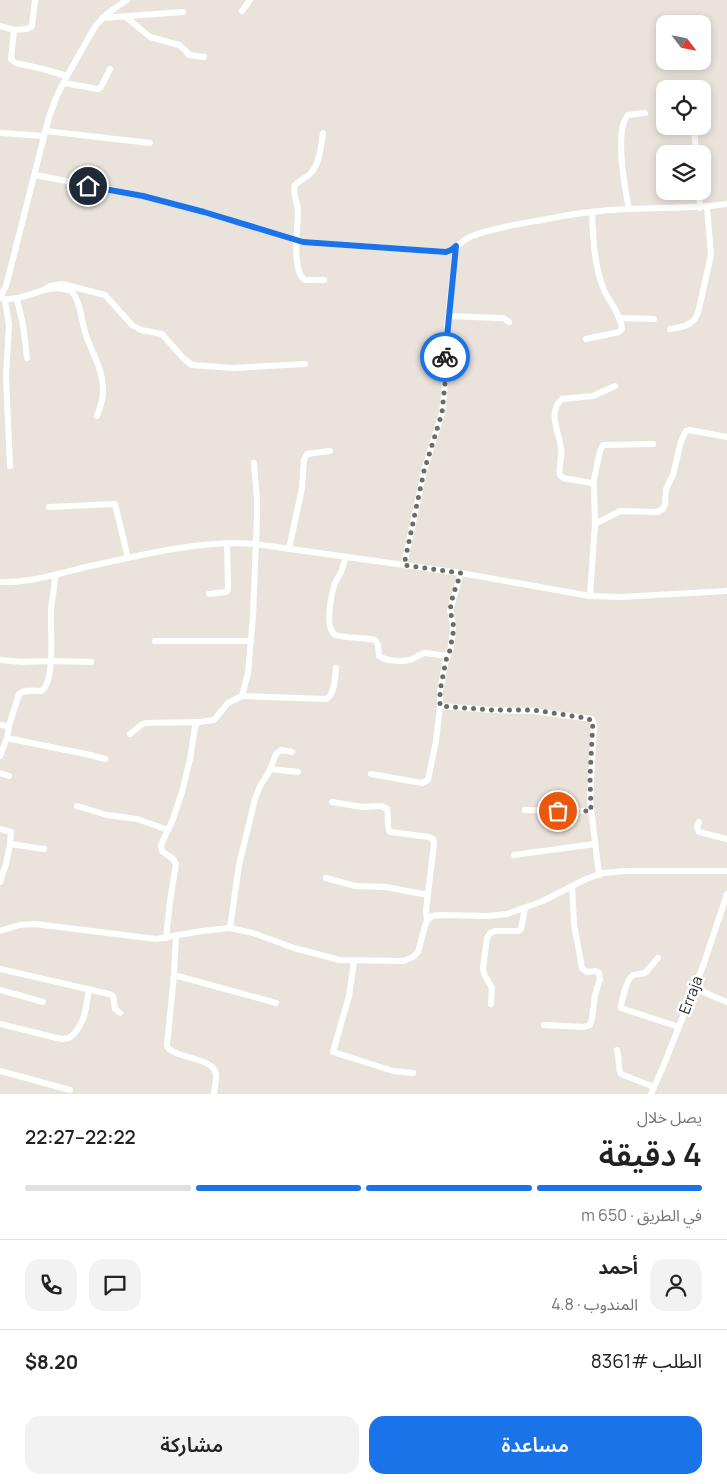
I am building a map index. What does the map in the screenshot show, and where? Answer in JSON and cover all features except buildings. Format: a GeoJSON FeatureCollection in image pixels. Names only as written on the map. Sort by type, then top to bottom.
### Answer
{"type":"FeatureCollection","features":[{"type":"Feature","properties":{"kind":"street"},"geometry":{"type":"LineString","coordinates":[[0,26],[14,30],[27,30],[32,26],[35,0]]}},
{"type":"Feature","properties":{"kind":"street"},"geometry":{"type":"LineString","coordinates":[[10,466],[6,385],[10,325],[2,298],[52,109],[67,76],[96,25],[102,18],[127,0]]}},
{"type":"Feature","properties":{"kind":"street"},"geometry":{"type":"LineString","coordinates":[[242,11],[250,0]]}},
{"type":"Feature","properties":{"kind":"street"},"geometry":{"type":"LineString","coordinates":[[102,18],[184,12]]}},
{"type":"Feature","properties":{"kind":"street"},"geometry":{"type":"LineString","coordinates":[[126,16],[150,37],[179,45],[189,55],[204,57]]}},
{"type":"Feature","properties":{"kind":"street"},"geometry":{"type":"LineString","coordinates":[[14,30],[11,59],[13,62],[43,68],[67,76]]}},
{"type":"Feature","properties":{"kind":"street"},"geometry":{"type":"LineString","coordinates":[[64,83],[98,89],[101,87],[110,68]]}},
{"type":"Feature","properties":{"kind":"street"},"geometry":{"type":"LineString","coordinates":[[629,209],[624,184],[621,144],[623,126],[624,120],[628,115],[645,113]]}},
{"type":"Feature","properties":{"kind":"street"},"geometry":{"type":"LineString","coordinates":[[0,133],[45,134],[150,143]]}},
{"type":"Feature","properties":{"kind":"street"},"geometry":{"type":"LineString","coordinates":[[323,133],[314,169],[295,185],[294,198],[298,211],[297,263],[302,278],[305,280],[324,280]]}},
{"type":"Feature","properties":{"kind":"street"},"geometry":{"type":"LineString","coordinates":[[35,175],[143,196],[296,240],[313,243],[446,252],[472,236],[544,219],[592,212],[704,207],[727,204]]}},
{"type":"Feature","properties":{"kind":"street"},"geometry":{"type":"LineString","coordinates":[[670,329],[689,324],[696,318],[698,313],[711,255],[702,200]]}},
{"type":"Feature","properties":{"kind":"street"},"geometry":{"type":"LineString","coordinates":[[586,339],[622,330],[619,318],[602,283],[593,245],[592,212]]}},
{"type":"Feature","properties":{"kind":"street"},"geometry":{"type":"LineString","coordinates":[[404,565],[424,471],[442,413],[445,353],[456,246]]}},
{"type":"Feature","properties":{"kind":"street"},"geometry":{"type":"LineString","coordinates":[[2,298],[17,299],[44,290],[50,286],[62,284],[105,295],[132,325],[141,330],[162,334],[184,359],[192,365],[233,368],[305,364]]}},
{"type":"Feature","properties":{"kind":"street"},"geometry":{"type":"LineString","coordinates":[[44,290],[66,289],[75,296],[87,339],[98,364],[103,384],[102,403],[97,416]]}},
{"type":"Feature","properties":{"kind":"street"},"geometry":{"type":"LineString","coordinates":[[17,299],[23,325],[27,358]]}},
{"type":"Feature","properties":{"kind":"street"},"geometry":{"type":"LineString","coordinates":[[449,316],[503,318],[509,322]]}},
{"type":"Feature","properties":{"kind":"street"},"geometry":{"type":"LineString","coordinates":[[619,318],[654,319]]}},
{"type":"Feature","properties":{"kind":"street"},"geometry":{"type":"LineString","coordinates":[[593,484],[563,478],[560,475],[562,448],[555,422],[557,407],[562,399],[593,396],[615,386]]}},
{"type":"Feature","properties":{"kind":"street"},"geometry":{"type":"LineString","coordinates":[[594,524],[620,511],[658,512],[663,509],[666,489],[673,475],[681,441],[686,431],[690,430],[727,437]]}},
{"type":"Feature","properties":{"kind":"street"},"geometry":{"type":"LineString","coordinates":[[590,596],[594,524],[593,484],[600,451],[603,446],[653,444]]}},
{"type":"Feature","properties":{"kind":"street"},"geometry":{"type":"LineString","coordinates":[[289,549],[302,488],[304,460],[307,454],[330,451]]}},
{"type":"Feature","properties":{"kind":"street"},"geometry":{"type":"LineString","coordinates":[[242,696],[248,673],[252,641],[257,500],[254,463]]}},
{"type":"Feature","properties":{"kind":"street"},"geometry":{"type":"LineString","coordinates":[[49,507],[115,504],[128,558]]}},
{"type":"Feature","properties":{"kind":"street"},"geometry":{"type":"LineString","coordinates":[[209,594],[226,592],[228,590],[226,542]]}},
{"type":"Feature","properties":{"kind":"street"},"geometry":{"type":"LineString","coordinates":[[0,582],[17,582],[190,546],[226,542],[255,544],[461,573],[590,596],[621,597],[727,591]]}},
{"type":"Feature","properties":{"kind":"street"},"geometry":{"type":"LineString","coordinates":[[346,557],[330,600],[330,627],[334,634],[375,640],[378,645],[379,656],[386,659],[407,661],[425,653],[448,656]]}},
{"type":"Feature","properties":{"kind":"street"},"geometry":{"type":"LineString","coordinates":[[371,774],[422,784],[426,782],[430,774],[440,706],[440,691],[454,628],[450,610],[461,573]]}},
{"type":"Feature","properties":{"kind":"street"},"geometry":{"type":"LineString","coordinates":[[0,756],[19,694],[26,690],[41,691],[46,687],[52,648],[51,610],[55,575]]}},
{"type":"Feature","properties":{"kind":"street"},"geometry":{"type":"LineString","coordinates":[[155,641],[252,641]]}},
{"type":"Feature","properties":{"kind":"street"},"geometry":{"type":"LineString","coordinates":[[0,660],[22,662],[91,662]]}},
{"type":"Feature","properties":{"kind":"street"},"geometry":{"type":"LineString","coordinates":[[130,734],[146,723],[214,720],[228,703],[242,696],[326,699],[332,694],[336,668]]}},
{"type":"Feature","properties":{"kind":"street"},"geometry":{"type":"LineString","coordinates":[[440,706],[492,710],[533,710],[592,719],[594,725],[590,777],[591,811],[598,875]]}},
{"type":"Feature","properties":{"kind":"street"},"geometry":{"type":"LineString","coordinates":[[166,938],[176,864],[161,848],[182,792],[190,760],[195,727],[198,722]]}},
{"type":"Feature","properties":{"kind":"street"},"geometry":{"type":"LineString","coordinates":[[0,725],[9,726]]}},
{"type":"Feature","properties":{"kind":"street"},"geometry":{"type":"LineString","coordinates":[[7,738],[90,755],[105,760]]}},
{"type":"Feature","properties":{"kind":"street"},"geometry":{"type":"LineString","coordinates":[[230,928],[239,865],[255,799],[278,751],[292,752]]}},
{"type":"Feature","properties":{"kind":"street"},"geometry":{"type":"LineString","coordinates":[[271,768],[298,772]]}},
{"type":"Feature","properties":{"kind":"street"},"geometry":{"type":"LineString","coordinates":[[0,773],[9,776]]}},
{"type":"Feature","properties":{"kind":"street"},"geometry":{"type":"LineString","coordinates":[[0,931],[19,925],[35,924],[156,939],[230,928],[253,933],[332,959],[403,961],[413,957],[418,952],[427,921],[426,910],[433,840],[429,837],[390,832],[388,830],[389,818],[387,809],[381,806],[362,807],[332,802]]}},
{"type":"Feature","properties":{"kind":"street"},"geometry":{"type":"LineString","coordinates":[[77,806],[107,815],[137,819],[168,830]]}},
{"type":"Feature","properties":{"kind":"street"},"geometry":{"type":"LineString","coordinates":[[524,810],[591,811]]}},
{"type":"Feature","properties":{"kind":"street"},"geometry":{"type":"LineString","coordinates":[[699,822],[697,828],[699,832],[727,839]]}},
{"type":"Feature","properties":{"kind":"street"},"geometry":{"type":"LineString","coordinates":[[0,829],[12,832],[6,864],[0,882]]}},
{"type":"Feature","properties":{"kind":"street"},"geometry":{"type":"LineString","coordinates":[[10,844],[44,849]]}},
{"type":"Feature","properties":{"kind":"street"},"geometry":{"type":"LineString","coordinates":[[514,855],[595,844]]}},
{"type":"Feature","properties":{"kind":"street"},"geometry":{"type":"LineString","coordinates":[[427,921],[432,916],[437,915],[497,916],[543,901],[598,875],[626,871],[727,871]]}},
{"type":"Feature","properties":{"kind":"street"},"geometry":{"type":"LineString","coordinates":[[326,878],[355,886],[386,887],[428,895]]}},
{"type":"Feature","properties":{"kind":"street"},"geometry":{"type":"LineString","coordinates":[[544,1024],[584,1027],[590,1025],[600,979],[599,973],[595,971],[587,972],[582,968],[574,924],[572,886]]}},
{"type":"Feature","properties":{"kind":"street","name":"Erraja"},"geometry":{"type":"LineString","coordinates":[[651,1094],[694,988],[727,894]]}},
{"type":"Feature","properties":{"kind":"street"},"geometry":{"type":"LineString","coordinates":[[491,1004],[492,986],[484,974],[483,968],[488,935],[492,932],[518,931],[521,929],[525,908]]}},
{"type":"Feature","properties":{"kind":"street"},"geometry":{"type":"LineString","coordinates":[[176,936],[167,1045],[174,1053],[206,1063],[214,1069],[216,1075],[214,1094]]}},
{"type":"Feature","properties":{"kind":"street"},"geometry":{"type":"LineString","coordinates":[[658,958],[645,974],[631,977],[621,1008],[679,1027]]}},
{"type":"Feature","properties":{"kind":"street"},"geometry":{"type":"LineString","coordinates":[[354,961],[349,996],[333,1052],[393,1071],[413,1073]]}},
{"type":"Feature","properties":{"kind":"street"},"geometry":{"type":"LineString","coordinates":[[0,969],[112,995],[115,1009],[120,1013]]}},
{"type":"Feature","properties":{"kind":"street"},"geometry":{"type":"LineString","coordinates":[[174,974],[276,1003]]}},
{"type":"Feature","properties":{"kind":"street"},"geometry":{"type":"LineString","coordinates":[[694,988],[727,1002]]}},
{"type":"Feature","properties":{"kind":"street"},"geometry":{"type":"LineString","coordinates":[[0,1024],[61,1038],[69,1038],[77,1030],[83,1019],[89,989]]}},
{"type":"Feature","properties":{"kind":"street"},"geometry":{"type":"LineString","coordinates":[[0,990],[43,1002]]}},
{"type":"Feature","properties":{"kind":"street"},"geometry":{"type":"LineString","coordinates":[[617,1050],[621,1074],[654,1087]]}},
{"type":"Feature","properties":{"kind":"street"},"geometry":{"type":"LineString","coordinates":[[0,1070],[70,1090]]}},
{"type":"Feature","properties":{"kind":"way so far"},"geometry":{"type":"LineString","coordinates":[[445,357],[442,413],[424,471],[404,565],[461,573],[450,610],[454,628],[440,691],[440,706],[492,710],[533,710],[592,719],[594,725],[590,777],[591,811],[558,811]]}},
{"type":"Feature","properties":{"kind":"route"},"geometry":{"type":"LineString","coordinates":[[88,186],[143,196],[303,242],[446,252],[456,246],[445,357]]}}]}
